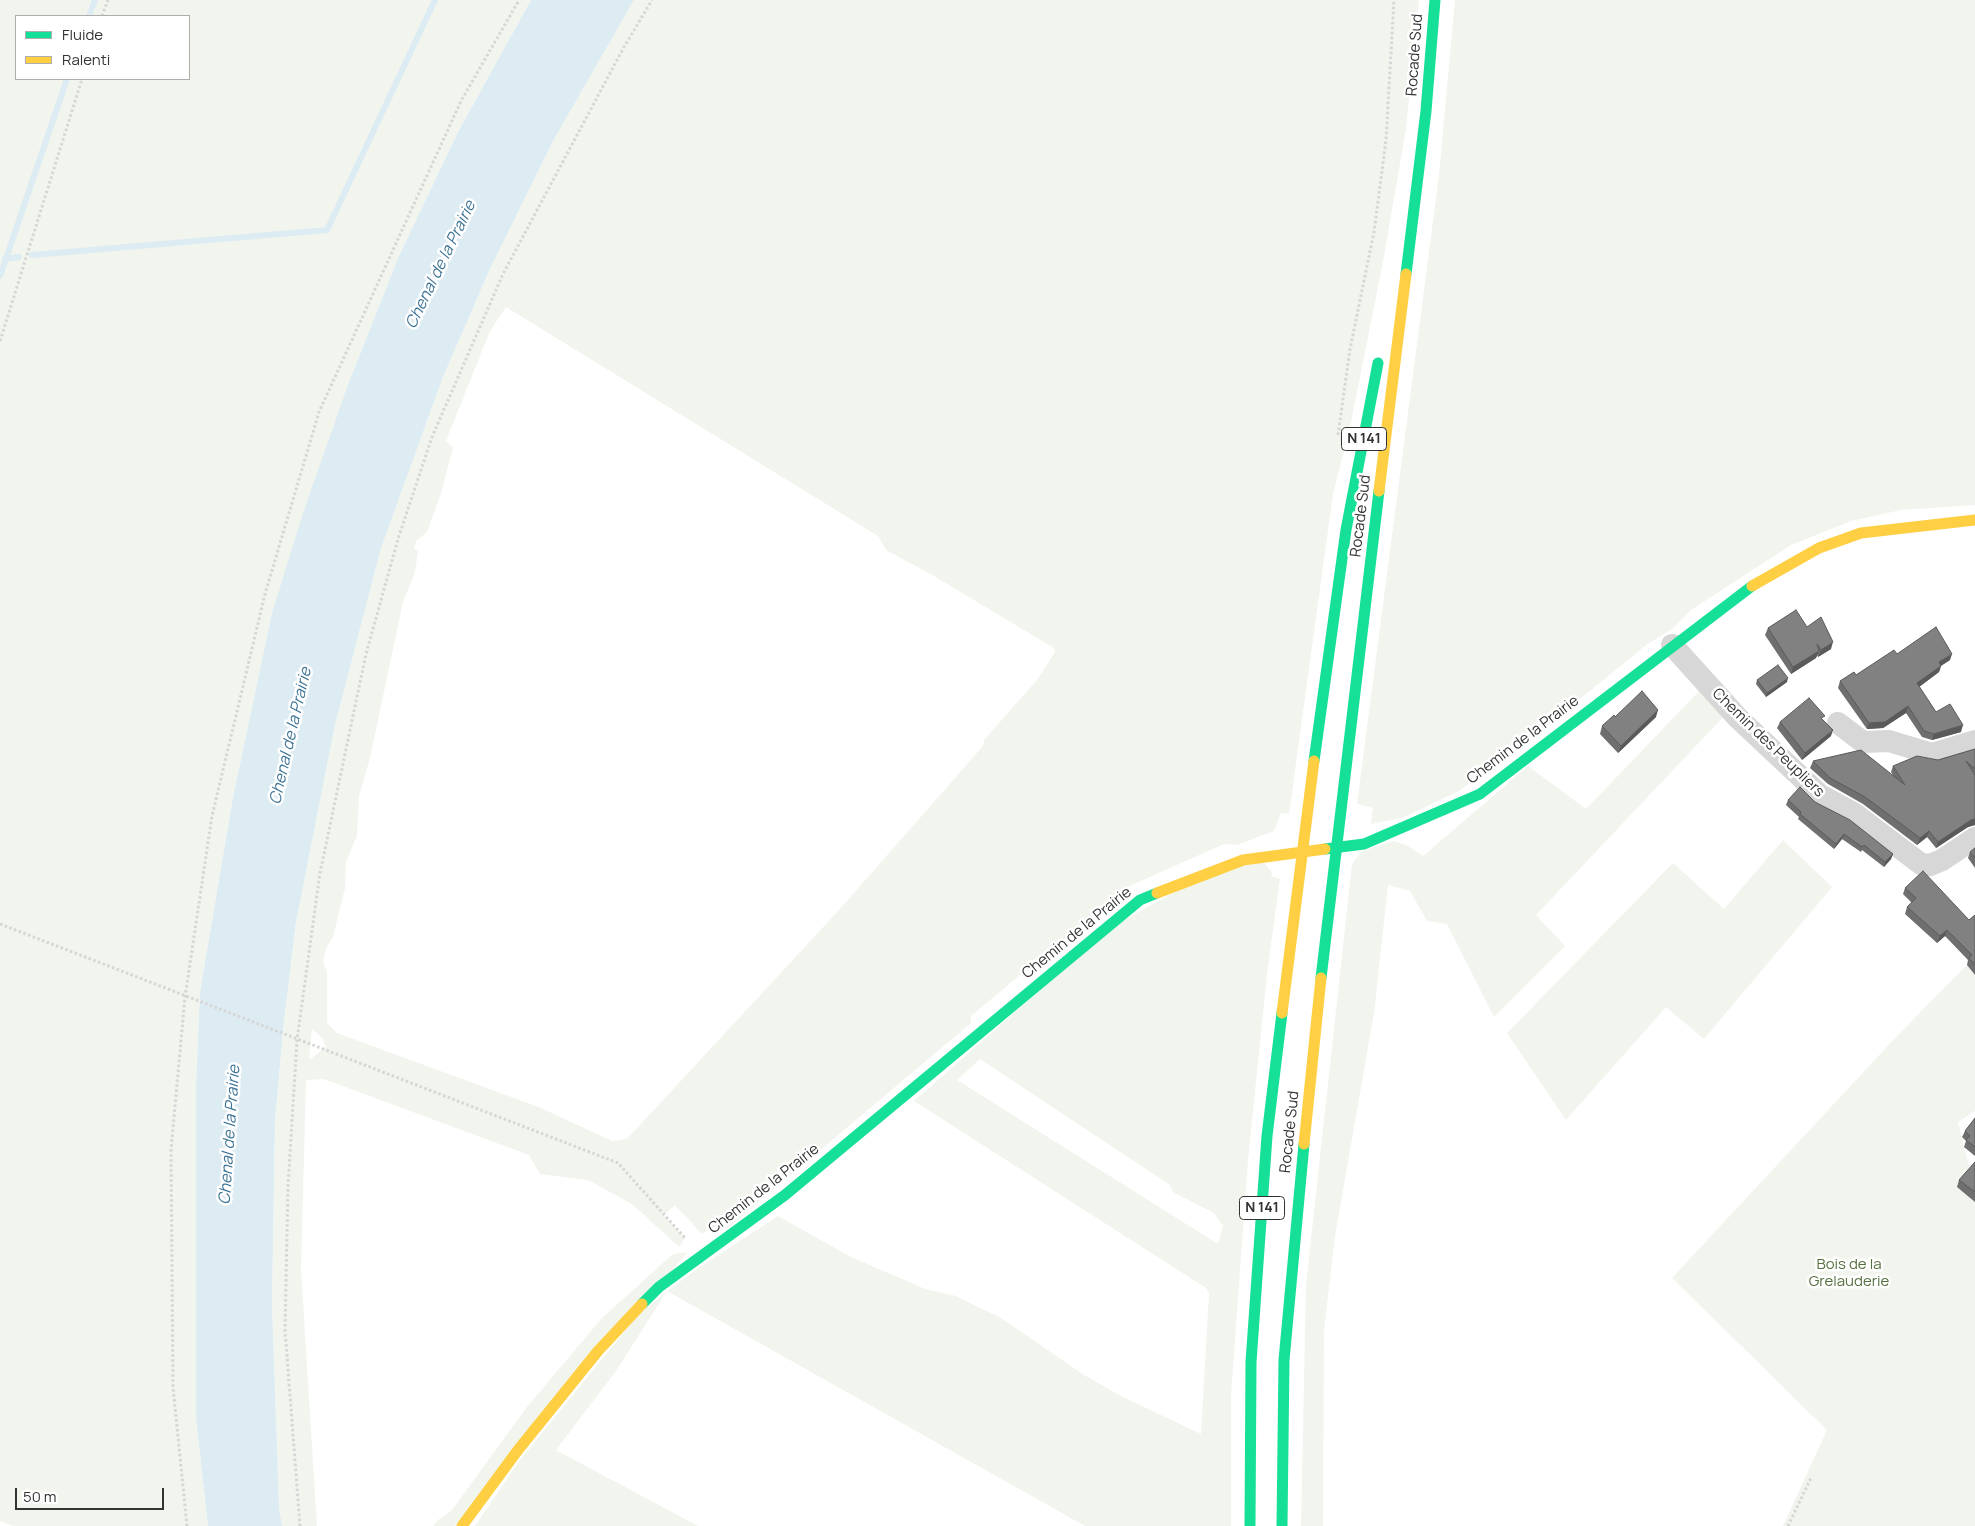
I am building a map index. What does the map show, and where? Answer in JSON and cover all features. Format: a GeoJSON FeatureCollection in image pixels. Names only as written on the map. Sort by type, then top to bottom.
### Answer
{"type":"FeatureCollection","features":[{"type":"Feature","properties":{"kind":"main road","name":"Rocade Sud"},"geometry":{"type":"LineString","coordinates":[[1282,1526],[1284,1360],[1306,1116],[1340,805],[1426,111],[1435,0]]}},
{"type":"Feature","properties":{"kind":"main road","name":"Rocade Sud"},"geometry":{"type":"LineString","coordinates":[[1393,287],[1426,111]]}},
{"type":"Feature","properties":{"kind":"main road","name":"Rocade Sud"},"geometry":{"type":"LineString","coordinates":[[1250,1526],[1251,1362],[1266,1145],[1346,530],[1380,355]]}},
{"type":"Feature","properties":{"kind":"main road","name":"Chemin de la Prairie"},"geometry":{"type":"LineString","coordinates":[[462,1526],[518,1450],[598,1351],[653,1294],[701,1256],[785,1195],[1140,900],[1243,860],[1364,844],[1480,794],[1672,645],[1748,589],[1819,548],[1861,533],[1975,520]]}},
{"type":"Feature","properties":{"kind":"street","name":"Chemin des Peupliers"},"geometry":{"type":"LineString","coordinates":[[1672,645],[1738,718],[1820,795],[1855,814],[1921,864],[1930,865],[1942,860],[1975,838]]}},
{"type":"Feature","properties":{"kind":"street"},"geometry":{"type":"LineString","coordinates":[[1838,722],[1863,742],[1889,741],[1932,754],[1975,741]]}},
{"type":"Feature","properties":{"kind":"path"},"geometry":{"type":"LineString","coordinates":[[102,15],[108,0]]}},
{"type":"Feature","properties":{"kind":"path"},"geometry":{"type":"LineString","coordinates":[[187,1526],[173,1387],[171,1160],[184,997],[212,816],[265,594],[319,412],[461,101],[519,0]]}},
{"type":"Feature","properties":{"kind":"path"},"geometry":{"type":"LineString","coordinates":[[300,1526],[285,1330],[288,1186],[297,1040],[320,874],[366,654],[398,539],[432,438],[503,274],[624,47],[652,0]]}},
{"type":"Feature","properties":{"kind":"path"},"geometry":{"type":"LineString","coordinates":[[1338,437],[1350,349],[1374,232],[1386,140],[1394,0]]}},
{"type":"Feature","properties":{"kind":"path"},"geometry":{"type":"LineString","coordinates":[[0,341],[82,80]]}},
{"type":"Feature","properties":{"kind":"path"},"geometry":{"type":"LineString","coordinates":[[0,924],[184,997],[618,1163],[701,1256]]}},
{"type":"Feature","properties":{"kind":"path"},"geometry":{"type":"LineString","coordinates":[[1788,1526],[1811,1478]]}},
{"type":"Feature","properties":{"kind":"green space"},"geometry":{"type":"Polygon","coordinates":[[[0,0],[531,0],[458,132],[399,256],[349,382],[272,613],[233,797],[200,992],[196,1085],[196,1419],[208,1526],[13,1526],[0,1521],[0,0]]]}},
{"type":"Feature","properties":{"kind":"green space"},"geometry":{"type":"Polygon","coordinates":[[[634,0],[1419,0],[1406,129],[1383,262],[1350,427],[1333,494],[1289,814],[1281,813],[1274,831],[1237,845],[1224,844],[1125,888],[1062,941],[1062,949],[1040,968],[1031,966],[971,1016],[971,1023],[728,1228],[711,1227],[702,1234],[675,1205],[664,1215],[685,1238],[679,1247],[632,1204],[588,1180],[540,1174],[529,1155],[324,1079],[306,1080],[301,1269],[317,1526],[282,1526],[279,1506],[272,1304],[275,1120],[296,922],[335,725],[381,548],[443,377],[489,271],[553,141],[634,0]],[[506,307],[490,331],[446,441],[453,448],[441,493],[427,532],[416,541],[414,549],[418,551],[415,572],[403,602],[370,758],[359,796],[357,836],[346,862],[345,888],[333,937],[326,948],[323,962],[327,971],[327,1023],[337,1033],[541,1108],[612,1141],[627,1139],[839,910],[983,746],[984,740],[1037,680],[1055,652],[1054,648],[934,576],[886,550],[878,536],[506,307]],[[312,1029],[309,1060],[326,1047],[322,1038],[312,1029]]]}},
{"type":"Feature","properties":{"kind":"green space"},"geometry":{"type":"Polygon","coordinates":[[[1455,0],[1975,0],[1975,505],[1901,510],[1851,521],[1791,545],[1691,610],[1672,629],[1646,645],[1541,731],[1459,791],[1402,818],[1371,824],[1373,808],[1357,804],[1439,175],[1455,0]]]}},
{"type":"Feature","properties":{"kind":"green space"},"geometry":{"type":"Polygon","coordinates":[[[1702,688],[1727,713],[1536,915],[1565,946],[1494,1017],[1447,924],[1427,921],[1410,891],[1388,885],[1374,1013],[1335,1236],[1324,1331],[1323,1526],[1301,1526],[1306,1285],[1352,864],[1362,851],[1394,841],[1406,845],[1423,856],[1528,766],[1586,809],[1702,688]]]}},
{"type":"Feature","properties":{"kind":"green space"},"geometry":{"type":"Polygon","coordinates":[[[1783,840],[1832,887],[1704,1039],[1666,1007],[1566,1120],[1507,1033],[1673,863],[1724,909],[1783,840]]]}},
{"type":"Feature","properties":{"kind":"green space"},"geometry":{"type":"Polygon","coordinates":[[[1264,863],[1272,872],[1271,876],[1280,879],[1267,974],[1248,1160],[1231,1395],[1231,1526],[1085,1526],[667,1291],[778,1216],[849,1256],[925,1289],[956,1296],[1001,1318],[1084,1375],[1123,1397],[1201,1434],[1209,1294],[1206,1288],[914,1101],[1113,926],[1177,891],[1243,864],[1264,863]],[[980,1059],[957,1080],[1218,1244],[1223,1226],[1214,1213],[1173,1192],[1170,1185],[980,1059]]]}},
{"type":"Feature","properties":{"kind":"green space","name":"Bois de la Grelauderie"},"geometry":{"type":"Polygon","coordinates":[[[1967,965],[1975,975],[1975,1111],[1958,1122],[1975,1190],[1975,1526],[1783,1526],[1827,1430],[1672,1278],[1896,1037],[1967,965]]]}},
{"type":"Feature","properties":{"kind":"green space"},"geometry":{"type":"Polygon","coordinates":[[[688,1252],[455,1526],[433,1526],[452,1510],[527,1407],[602,1318],[673,1254],[688,1252]]]}},
{"type":"Feature","properties":{"kind":"green space"},"geometry":{"type":"Polygon","coordinates":[[[667,1291],[616,1371],[556,1450],[698,1526],[475,1526],[520,1460],[637,1316],[667,1291]]]}},
{"type":"Feature","properties":{"kind":"water","name":"Chenal de la Prairie"},"geometry":{"type":"Polygon","coordinates":[[[531,0],[634,0],[553,141],[489,271],[443,377],[381,548],[335,725],[296,922],[284,1021],[275,1120],[272,1304],[279,1506],[282,1526],[208,1526],[196,1419],[196,1085],[200,992],[233,797],[272,613],[305,507],[349,382],[399,256],[458,132],[531,0]]]}},
{"type":"Feature","properties":{"kind":"building"},"geometry":{"type":"Polygon","coordinates":[[[1796,610],[1807,627],[1821,617],[1833,642],[1821,650],[1817,644],[1819,651],[1793,667],[1768,628],[1796,610]]]}},
{"type":"Feature","properties":{"kind":"building"},"geometry":{"type":"Polygon","coordinates":[[[1936,627],[1952,654],[1939,662],[1941,666],[1917,683],[1936,712],[1950,704],[1963,725],[1934,734],[1924,731],[1908,706],[1885,722],[1869,723],[1840,681],[1854,672],[1856,675],[1894,650],[1897,654],[1936,627]]]}},
{"type":"Feature","properties":{"kind":"building"},"geometry":{"type":"Polygon","coordinates":[[[1778,665],[1788,678],[1767,693],[1757,680],[1778,665]]]}},
{"type":"Feature","properties":{"kind":"building"},"geometry":{"type":"Polygon","coordinates":[[[1642,691],[1658,710],[1621,746],[1602,726],[1614,715],[1615,717],[1642,691]]]}},
{"type":"Feature","properties":{"kind":"building"},"geometry":{"type":"Polygon","coordinates":[[[1809,698],[1825,716],[1821,718],[1833,730],[1805,753],[1780,722],[1809,698]]]}},
{"type":"Feature","properties":{"kind":"building"},"geometry":{"type":"Polygon","coordinates":[[[1975,749],[1975,769],[1966,761],[1975,775],[1975,819],[1938,842],[1929,831],[1920,838],[1865,797],[1830,778],[1813,761],[1861,750],[1905,785],[1893,766],[1917,756],[1938,760],[1975,749]]]}},
{"type":"Feature","properties":{"kind":"building"},"geometry":{"type":"Polygon","coordinates":[[[1800,787],[1815,802],[1850,820],[1893,854],[1885,862],[1864,845],[1862,847],[1844,834],[1836,844],[1800,814],[1801,812],[1788,800],[1800,787]]]}},
{"type":"Feature","properties":{"kind":"building"},"geometry":{"type":"Polygon","coordinates":[[[1975,848],[1975,858],[1970,852],[1975,848]]]}},
{"type":"Feature","properties":{"kind":"building"},"geometry":{"type":"Polygon","coordinates":[[[1923,871],[1969,920],[1975,915],[1975,965],[1969,958],[1972,955],[1947,930],[1940,936],[1907,907],[1916,898],[1905,888],[1923,871]]]}},
{"type":"Feature","properties":{"kind":"building"},"geometry":{"type":"Polygon","coordinates":[[[1975,1118],[1975,1147],[1966,1140],[1970,1136],[1965,1131],[1975,1118]]]}},
{"type":"Feature","properties":{"kind":"building"},"geometry":{"type":"Polygon","coordinates":[[[1975,1162],[1975,1192],[1959,1180],[1975,1162]]]}},
{"type":"Feature","properties":{"kind":"waterway"},"geometry":{"type":"LineString","coordinates":[[89,15],[95,0]]}},
{"type":"Feature","properties":{"kind":"waterway"},"geometry":{"type":"LineString","coordinates":[[32,255],[327,230],[435,0]]}},
{"type":"Feature","properties":{"kind":"waterway"},"geometry":{"type":"LineString","coordinates":[[0,276],[67,80]]}},
{"type":"Feature","properties":{"kind":"waterway"},"geometry":{"type":"LineString","coordinates":[[5,259],[19,257]]}},
{"type":"Feature","properties":{"kind":"traffic: fast"},"geometry":{"type":"LineString","coordinates":[[1406,274],[1426,111],[1435,0]]}},
{"type":"Feature","properties":{"kind":"traffic: fast"},"geometry":{"type":"LineString","coordinates":[[1314,761],[1346,530],[1378,363]]}},
{"type":"Feature","properties":{"kind":"traffic: fast"},"geometry":{"type":"LineString","coordinates":[[1321,978],[1379,491]]}},
{"type":"Feature","properties":{"kind":"traffic: fast"},"geometry":{"type":"LineString","coordinates":[[1325,849],[1364,844],[1480,794],[1752,586]]}},
{"type":"Feature","properties":{"kind":"traffic: fast"},"geometry":{"type":"LineString","coordinates":[[642,1304],[659,1287],[785,1195],[1140,900],[1157,893]]}},
{"type":"Feature","properties":{"kind":"traffic: fast"},"geometry":{"type":"LineString","coordinates":[[1250,1526],[1251,1362],[1267,1136],[1282,1013]]}},
{"type":"Feature","properties":{"kind":"traffic: fast"},"geometry":{"type":"LineString","coordinates":[[1282,1526],[1284,1360],[1304,1144]]}},
{"type":"Feature","properties":{"kind":"traffic: slow"},"geometry":{"type":"LineString","coordinates":[[1379,491],[1406,274]]}},
{"type":"Feature","properties":{"kind":"traffic: slow"},"geometry":{"type":"LineString","coordinates":[[1752,586],[1819,548],[1861,533],[1975,520]]}},
{"type":"Feature","properties":{"kind":"traffic: slow"},"geometry":{"type":"LineString","coordinates":[[1282,1013],[1314,761]]}},
{"type":"Feature","properties":{"kind":"traffic: slow"},"geometry":{"type":"LineString","coordinates":[[1157,893],[1243,860],[1325,849]]}},
{"type":"Feature","properties":{"kind":"traffic: slow"},"geometry":{"type":"LineString","coordinates":[[1304,1144],[1321,978]]}},
{"type":"Feature","properties":{"kind":"traffic: slow"},"geometry":{"type":"LineString","coordinates":[[462,1526],[518,1450],[598,1351],[642,1304]]}}]}
